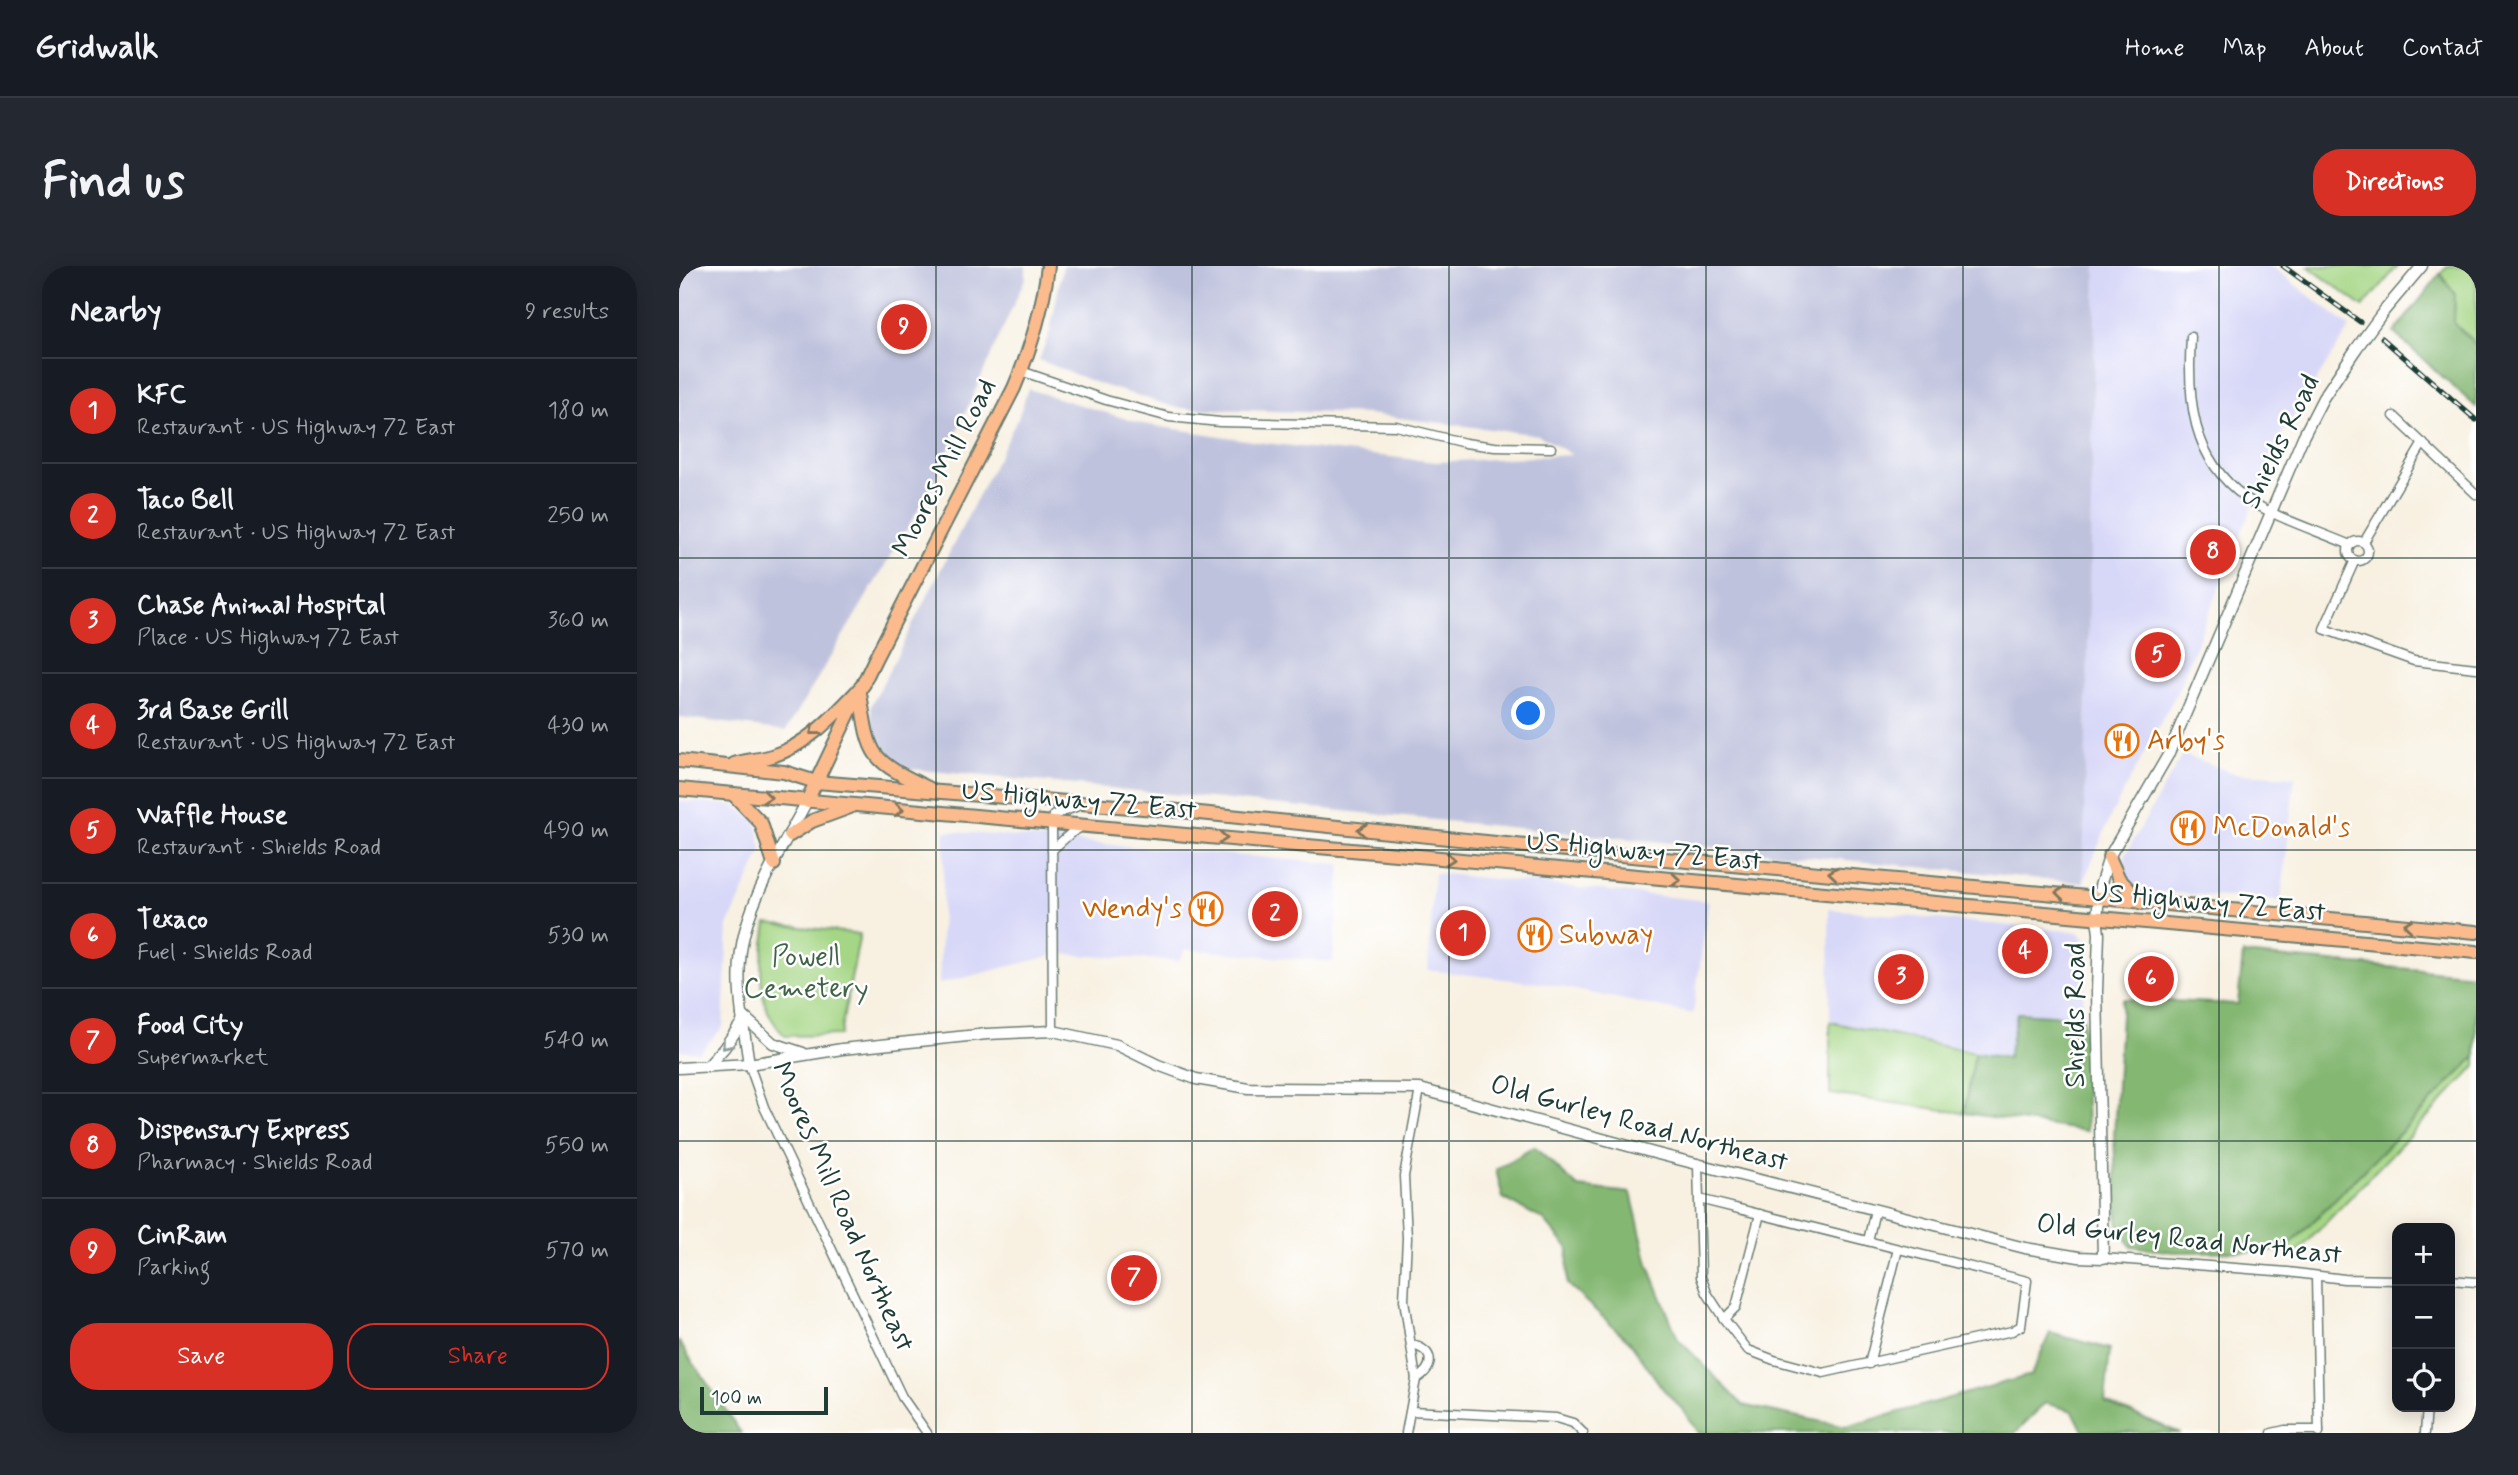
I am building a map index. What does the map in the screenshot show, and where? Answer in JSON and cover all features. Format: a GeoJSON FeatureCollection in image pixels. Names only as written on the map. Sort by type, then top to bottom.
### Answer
{"type":"FeatureCollection","features":[{"type":"Feature","properties":{"kind":"main road","name":"Moores Mill Road"},"geometry":{"type":"LineString","coordinates":[[862,688],[1021,371],[1040,316],[1048,266]]}},
{"type":"Feature","properties":{"kind":"main road"},"geometry":{"type":"LineString","coordinates":[[728,766],[751,759],[772,757],[794,746],[817,730],[862,688]]}},
{"type":"Feature","properties":{"kind":"main road"},"geometry":{"type":"LineString","coordinates":[[862,688],[866,733],[879,761],[937,792]]}},
{"type":"Feature","properties":{"kind":"main road","name":"Moores Mill Road Northeast"},"geometry":{"type":"LineString","coordinates":[[807,801],[862,688]]}},
{"type":"Feature","properties":{"kind":"main road","name":"US Highway 72 East"},"geometry":{"type":"LineString","coordinates":[[679,761],[784,772],[816,782],[1194,813],[1576,851],[2476,932]]}},
{"type":"Feature","properties":{"kind":"main road","name":"US Highway 72 East"},"geometry":{"type":"LineString","coordinates":[[679,789],[2476,952]]}},
{"type":"Feature","properties":{"kind":"main road"},"geometry":{"type":"LineString","coordinates":[[733,794],[761,823],[774,864]]}},
{"type":"Feature","properties":{"kind":"main road"},"geometry":{"type":"LineString","coordinates":[[790,835],[812,821],[854,806]]}},
{"type":"Feature","properties":{"kind":"main road"},"geometry":{"type":"LineString","coordinates":[[2109,857],[2119,879],[2142,903]]}},
{"type":"Feature","properties":{"kind":"street","name":"Shields Road"},"geometry":{"type":"LineString","coordinates":[[2103,1258],[2097,918],[2109,857],[2168,755],[2308,427],[2323,398],[2383,312],[2421,266]]}},
{"type":"Feature","properties":{"kind":"street"},"geometry":{"type":"LineString","coordinates":[[2191,337],[2189,397],[2200,440],[2220,472],[2247,498],[2272,512],[2350,545]]}},
{"type":"Feature","properties":{"kind":"street"},"geometry":{"type":"LineString","coordinates":[[1021,371],[1106,400],[1169,417],[1220,422],[1395,426],[1465,443],[1495,447],[1551,448]]}},
{"type":"Feature","properties":{"kind":"street"},"geometry":{"type":"LineString","coordinates":[[2394,416],[2476,494]]}},
{"type":"Feature","properties":{"kind":"street"},"geometry":{"type":"LineString","coordinates":[[2364,542],[2423,443]]}},
{"type":"Feature","properties":{"kind":"street"},"geometry":{"type":"LineString","coordinates":[[2357,541],[2364,542],[2369,550],[2367,556],[2361,561],[2355,560],[2349,553],[2350,545],[2357,541]]}},
{"type":"Feature","properties":{"kind":"street"},"geometry":{"type":"LineString","coordinates":[[2355,560],[2324,629],[2414,661],[2476,668]]}},
{"type":"Feature","properties":{"kind":"street","name":"Moores Mill Road Northeast"},"geometry":{"type":"LineString","coordinates":[[807,801],[754,904],[744,933],[740,970],[749,1064],[764,1107],[902,1397],[927,1433]]}},
{"type":"Feature","properties":{"kind":"street"},"geometry":{"type":"LineString","coordinates":[[1053,1031],[1052,824],[1054,815],[1082,805]]}},
{"type":"Feature","properties":{"kind":"street"},"geometry":{"type":"LineString","coordinates":[[1052,850],[1070,833],[1083,826]]}},
{"type":"Feature","properties":{"kind":"street"},"geometry":{"type":"LineString","coordinates":[[707,1068],[725,1048],[743,1018],[773,1043],[807,1054]]}},
{"type":"Feature","properties":{"kind":"street","name":"Old Gurley Road Northeast"},"geometry":{"type":"LineString","coordinates":[[679,1068],[749,1064],[807,1054],[987,1034],[1053,1031],[1117,1045],[1158,1065],[1196,1079],[1248,1088],[1420,1089],[1698,1165],[2025,1248],[2079,1256],[2392,1280]]}},
{"type":"Feature","properties":{"kind":"street"},"geometry":{"type":"LineString","coordinates":[[1406,1433],[1416,1379],[1404,1300],[1407,1238],[1404,1176],[1420,1089]]}},
{"type":"Feature","properties":{"kind":"street"},"geometry":{"type":"LineString","coordinates":[[1698,1165],[1701,1277],[1707,1293],[1748,1350],[1823,1373],[2012,1331],[2021,1325],[2027,1281],[1699,1199]]}},
{"type":"Feature","properties":{"kind":"street"},"geometry":{"type":"LineString","coordinates":[[1868,1241],[1875,1210]]}},
{"type":"Feature","properties":{"kind":"street"},"geometry":{"type":"LineString","coordinates":[[1724,1319],[1736,1307],[1760,1214]]}},
{"type":"Feature","properties":{"kind":"street"},"geometry":{"type":"LineString","coordinates":[[1869,1364],[1898,1249]]}},
{"type":"Feature","properties":{"kind":"street"},"geometry":{"type":"LineString","coordinates":[[2272,1433],[2285,1430],[2319,1431],[2316,1276]]}},
{"type":"Feature","properties":{"kind":"street"},"geometry":{"type":"LineString","coordinates":[[2455,1280],[2476,1282]]}},
{"type":"Feature","properties":{"kind":"street"},"geometry":{"type":"LineString","coordinates":[[1411,1345],[1423,1347],[1430,1365],[1425,1374],[1416,1379]]}},
{"type":"Feature","properties":{"kind":"street"},"geometry":{"type":"LineString","coordinates":[[1411,1411],[1556,1418],[1573,1423],[1583,1433]]}},
{"type":"Feature","properties":{"kind":"street"},"geometry":{"type":"LineString","coordinates":[[2425,1433],[2427,1412]]}},
{"type":"Feature","properties":{"kind":"shaded area"},"geometry":{"type":"Polygon","coordinates":[[[679,266],[1026,266],[1026,277],[932,487],[786,731],[679,717],[679,266]]]}},
{"type":"Feature","properties":{"kind":"shaded area"},"geometry":{"type":"Polygon","coordinates":[[[1063,266],[2096,266],[2083,883],[911,769],[873,750],[871,706],[1018,418],[1028,389],[1143,424],[1265,443],[1436,462],[1572,455],[1539,435],[1367,414],[1178,408],[1099,384],[1039,360],[1050,331],[1063,266]]]}},
{"type":"Feature","properties":{"kind":"shaded area"},"geometry":{"type":"Polygon","coordinates":[[[2096,266],[2271,266],[2350,327],[2281,436],[2176,694],[2112,813],[2083,883],[2096,266]]]}},
{"type":"Feature","properties":{"kind":"shaded area"},"geometry":{"type":"Polygon","coordinates":[[[2183,754],[2236,774],[2295,777],[2281,901],[2147,891],[2132,883],[2125,870],[2125,855],[2183,754]]]}},
{"type":"Feature","properties":{"kind":"shaded area"},"geometry":{"type":"Polygon","coordinates":[[[679,801],[734,805],[756,820],[762,850],[728,926],[723,1027],[699,1052],[679,1050],[679,801]]]}},
{"type":"Feature","properties":{"kind":"shaded area"},"geometry":{"type":"Polygon","coordinates":[[[945,831],[1341,864],[1333,962],[1185,949],[1179,961],[1059,954],[939,984],[945,831]]]}},
{"type":"Feature","properties":{"kind":"shaded area"},"geometry":{"type":"Polygon","coordinates":[[[1434,873],[1709,901],[1693,1014],[1547,984],[1428,970],[1434,873]]]}},
{"type":"Feature","properties":{"kind":"shaded area"},"geometry":{"type":"Polygon","coordinates":[[[1829,909],[2078,932],[2085,939],[2083,1017],[2018,1013],[2008,1058],[1830,1022],[1829,909]]]}},
{"type":"Feature","properties":{"kind":"green space"},"geometry":{"type":"Polygon","coordinates":[[[2308,266],[2398,266],[2363,307],[2308,266]]]}},
{"type":"Feature","properties":{"kind":"green space"},"geometry":{"type":"Polygon","coordinates":[[[2448,266],[2476,266],[2476,345],[2454,323],[2455,294],[2440,274],[2448,266]]]}},
{"type":"Feature","properties":{"kind":"green space"},"geometry":{"type":"Polygon","coordinates":[[[2440,274],[2455,294],[2454,323],[2476,345],[2476,407],[2394,333],[2440,274]]]}},
{"type":"Feature","properties":{"kind":"green space","name":"Powell Cemetery"},"geometry":{"type":"Polygon","coordinates":[[[767,923],[860,934],[840,1035],[785,1036],[775,1023],[767,1010],[761,983],[767,923]]]}},
{"type":"Feature","properties":{"kind":"green space"},"geometry":{"type":"Polygon","coordinates":[[[2243,954],[2476,975],[2476,1056],[2284,1251],[2173,1252],[2131,1246],[2118,1229],[2114,1135],[2122,999],[2238,1004],[2243,954]]]}},
{"type":"Feature","properties":{"kind":"green space"},"geometry":{"type":"Polygon","coordinates":[[[2017,1013],[2083,1017],[2087,1131],[1964,1113],[1975,1053],[2008,1058],[2017,1013]]]}},
{"type":"Feature","properties":{"kind":"green space"},"geometry":{"type":"Polygon","coordinates":[[[1830,1022],[1975,1053],[1964,1113],[1830,1094],[1830,1022]]]}},
{"type":"Feature","properties":{"kind":"green space"},"geometry":{"type":"Polygon","coordinates":[[[2476,1056],[2476,1066],[2294,1256],[2284,1251],[2476,1056]]]}},
{"type":"Feature","properties":{"kind":"green space"},"geometry":{"type":"Polygon","coordinates":[[[1534,1147],[1578,1187],[1631,1193],[1648,1264],[1678,1339],[1743,1405],[1846,1427],[2031,1375],[2050,1333],[2110,1349],[2105,1402],[2180,1433],[2083,1431],[2073,1411],[2045,1403],[2015,1433],[1698,1433],[1630,1342],[1567,1284],[1568,1248],[1544,1220],[1503,1198],[1496,1170],[1534,1147]]]}},
{"type":"Feature","properties":{"kind":"green space"},"geometry":{"type":"Polygon","coordinates":[[[679,1342],[741,1433],[679,1433],[679,1342]]]}},
{"type":"Feature","properties":{"kind":"railway"},"geometry":{"type":"LineString","coordinates":[[2283,266],[2360,322]]}},
{"type":"Feature","properties":{"kind":"railway"},"geometry":{"type":"LineString","coordinates":[[2382,338],[2476,420]]}},
{"type":"Feature","properties":{"kind":"place","name":"CinRam"},"geometry":{"type":"Point","coordinates":[904,327]}},
{"type":"Feature","properties":{"kind":"place","name":"Dispensary Express"},"geometry":{"type":"Point","coordinates":[2213,552]}},
{"type":"Feature","properties":{"kind":"place","name":"Waffle House"},"geometry":{"type":"Point","coordinates":[2158,655]}},
{"type":"Feature","properties":{"kind":"place","name":"Arby's"},"geometry":{"type":"Point","coordinates":[2122,741]}},
{"type":"Feature","properties":{"kind":"place","name":"McDonald's"},"geometry":{"type":"Point","coordinates":[2188,828]}},
{"type":"Feature","properties":{"kind":"place","name":"Wendy's"},"geometry":{"type":"Point","coordinates":[1206,909]}},
{"type":"Feature","properties":{"kind":"place","name":"Taco Bell"},"geometry":{"type":"Point","coordinates":[1275,914]}},
{"type":"Feature","properties":{"kind":"place","name":"KFC"},"geometry":{"type":"Point","coordinates":[1463,933]}},
{"type":"Feature","properties":{"kind":"place","name":"Subway"},"geometry":{"type":"Point","coordinates":[1535,935]}},
{"type":"Feature","properties":{"kind":"place","name":"3rd Base Grill"},"geometry":{"type":"Point","coordinates":[2025,951]}},
{"type":"Feature","properties":{"kind":"place","name":"Chase Animal Hospital"},"geometry":{"type":"Point","coordinates":[1901,977]}},
{"type":"Feature","properties":{"kind":"place","name":"Texaco"},"geometry":{"type":"Point","coordinates":[2151,979]}},
{"type":"Feature","properties":{"kind":"place","name":"Food City"},"geometry":{"type":"Point","coordinates":[1134,1278]}}]}
